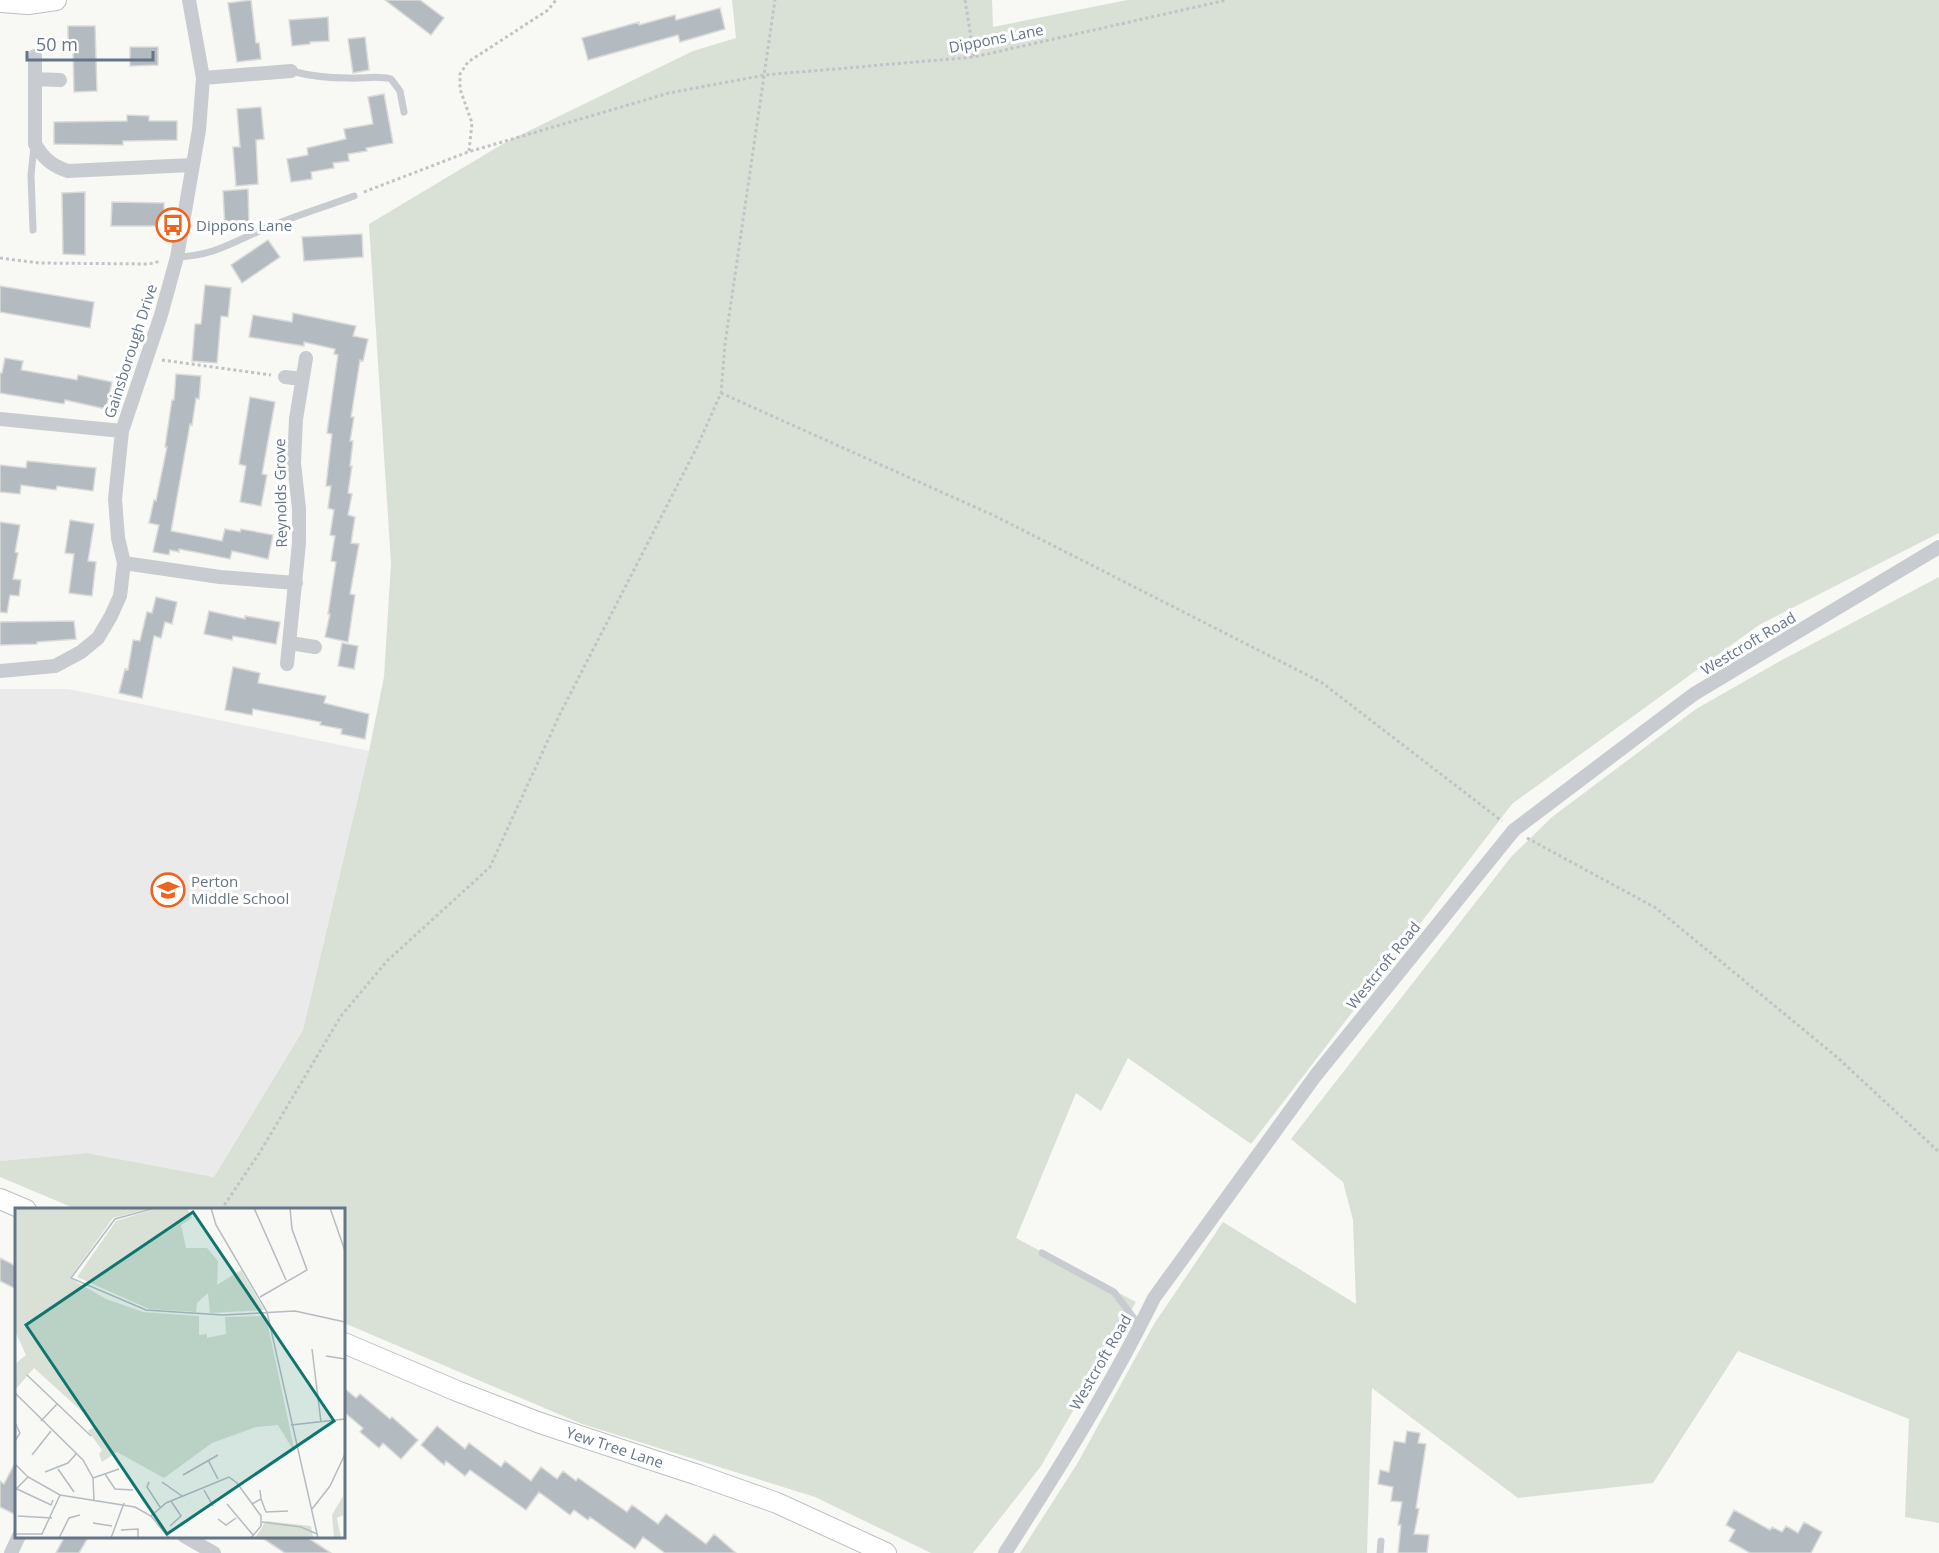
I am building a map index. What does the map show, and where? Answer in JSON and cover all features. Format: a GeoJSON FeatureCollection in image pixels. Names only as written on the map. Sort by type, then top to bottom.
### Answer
{"type":"FeatureCollection","features":[{"type":"Feature","properties":{"kind":"street"},"geometry":{"type":"LineString","coordinates":[[0,2],[28,4],[56,0]]}},
{"type":"Feature","properties":{"kind":"street","name":"Gainsborough Drive"},"geometry":{"type":"LineString","coordinates":[[0,670],[54,666],[81,652],[98,639],[120,596],[124,563],[118,538],[116,499],[122,431],[177,257],[199,130],[202,78],[189,0]]}},
{"type":"Feature","properties":{"kind":"street"},"geometry":{"type":"LineString","coordinates":[[35,56],[35,144],[42,155],[55,167],[68,171],[192,165]]}},
{"type":"Feature","properties":{"kind":"street"},"geometry":{"type":"LineString","coordinates":[[202,78],[291,71]]}},
{"type":"Feature","properties":{"kind":"street"},"geometry":{"type":"LineString","coordinates":[[35,79],[60,80]]}},
{"type":"Feature","properties":{"kind":"street","name":"Reynolds Grove"},"geometry":{"type":"LineString","coordinates":[[287,664],[296,583],[299,509],[294,463],[296,419],[306,358]]}},
{"type":"Feature","properties":{"kind":"street"},"geometry":{"type":"LineString","coordinates":[[285,377],[302,379]]}},
{"type":"Feature","properties":{"kind":"street"},"geometry":{"type":"LineString","coordinates":[[0,419],[122,431]]}},
{"type":"Feature","properties":{"kind":"street","name":"Westcroft Road"},"geometry":{"type":"LineString","coordinates":[[1005,1553],[1057,1470],[1154,1298],[1317,1075],[1514,830],[1694,694],[1939,548]]}},
{"type":"Feature","properties":{"kind":"street"},"geometry":{"type":"LineString","coordinates":[[124,563],[220,577],[296,583]]}},
{"type":"Feature","properties":{"kind":"street"},"geometry":{"type":"LineString","coordinates":[[290,643],[315,647]]}},
{"type":"Feature","properties":{"kind":"street"},"geometry":{"type":"LineString","coordinates":[[0,1199],[23,1208]]}},
{"type":"Feature","properties":{"kind":"street","name":"Yew Tree Lane"},"geometry":{"type":"LineString","coordinates":[[345,1343],[540,1423],[777,1503],[886,1553]]}},
{"type":"Feature","properties":{"kind":"street"},"geometry":{"type":"LineString","coordinates":[[11,1553],[18,1538]]}},
{"type":"Feature","properties":{"kind":"street"},"geometry":{"type":"LineString","coordinates":[[188,1538],[214,1553]]}},
{"type":"Feature","properties":{"kind":"lane"},"geometry":{"type":"LineString","coordinates":[[291,71],[306,75],[391,79],[400,91],[404,112]]}},
{"type":"Feature","properties":{"kind":"lane"},"geometry":{"type":"LineString","coordinates":[[33,230],[31,175],[35,144]]}},
{"type":"Feature","properties":{"kind":"lane"},"geometry":{"type":"LineString","coordinates":[[177,257],[210,253],[257,232],[354,196]]}},
{"type":"Feature","properties":{"kind":"lane"},"geometry":{"type":"LineString","coordinates":[[1042,1253],[1114,1292],[1140,1326]]}},
{"type":"Feature","properties":{"kind":"lane"},"geometry":{"type":"LineString","coordinates":[[1380,1553],[1381,1541]]}},
{"type":"Feature","properties":{"kind":"path"},"geometry":{"type":"LineString","coordinates":[[468,152],[472,123],[460,89],[460,74],[468,62],[548,10],[556,0]]}},
{"type":"Feature","properties":{"kind":"path"},"geometry":{"type":"LineString","coordinates":[[222,1208],[260,1152],[341,1016],[387,961],[490,867],[560,714],[696,449],[721,393],[725,344],[775,0]]}},
{"type":"Feature","properties":{"kind":"path"},"geometry":{"type":"LineString","coordinates":[[965,0],[974,57]]}},
{"type":"Feature","properties":{"kind":"path","name":"Dippons Lane"},"geometry":{"type":"LineString","coordinates":[[354,196],[468,152],[669,93],[765,75],[974,57],[1227,0]]}},
{"type":"Feature","properties":{"kind":"path"},"geometry":{"type":"LineString","coordinates":[[0,258],[39,263],[149,264],[177,257]]}},
{"type":"Feature","properties":{"kind":"path"},"geometry":{"type":"LineString","coordinates":[[146,358],[285,377]]}},
{"type":"Feature","properties":{"kind":"path"},"geometry":{"type":"LineString","coordinates":[[721,393],[997,517],[1321,682],[1514,830],[1656,908],[1838,1058],[1939,1152]]}},
{"type":"Feature","properties":{"kind":"shaded area"},"geometry":{"type":"Polygon","coordinates":[[[732,0],[992,0],[993,27],[1127,0],[1939,0],[1939,533],[1759,625],[1512,804],[1251,1144],[1128,1058],[1101,1111],[1076,1093],[1016,1238],[1136,1302],[1041,1466],[973,1553],[931,1553],[815,1497],[582,1424],[345,1323],[345,1208],[74,1208],[0,1177],[0,1161],[87,1153],[214,1177],[303,1030],[369,751],[384,677],[391,563],[369,224],[506,142],[693,51],[736,38],[732,0]]]}},
{"type":"Feature","properties":{"kind":"shaded area"},"geometry":{"type":"Polygon","coordinates":[[[1939,577],[1939,1523],[1905,1517],[1909,1419],[1738,1351],[1653,1483],[1518,1498],[1372,1388],[1367,1553],[1020,1553],[1077,1464],[1154,1324],[1223,1222],[1356,1304],[1353,1220],[1343,1182],[1291,1139],[1511,857],[1552,817],[1696,709],[1780,661],[1939,577]]]}},
{"type":"Feature","properties":{"kind":"shaded area","name":"Perton Middle School"},"geometry":{"type":"Polygon","coordinates":[[[0,689],[68,689],[369,751],[303,1030],[214,1177],[87,1153],[0,1161],[0,689]]]}},
{"type":"Feature","properties":{"kind":"building"},"geometry":{"type":"Polygon","coordinates":[[[251,0],[256,43],[259,43],[261,59],[237,62],[228,3],[251,0]]]}},
{"type":"Feature","properties":{"kind":"building"},"geometry":{"type":"Polygon","coordinates":[[[385,0],[420,0],[444,18],[431,35],[385,0]]]}},
{"type":"Feature","properties":{"kind":"building"},"geometry":{"type":"Polygon","coordinates":[[[720,8],[725,29],[680,42],[678,35],[588,60],[582,38],[639,22],[639,25],[675,15],[676,20],[720,8]]]}},
{"type":"Feature","properties":{"kind":"building"},"geometry":{"type":"Polygon","coordinates":[[[328,17],[329,41],[292,46],[289,20],[328,17]]]}},
{"type":"Feature","properties":{"kind":"building"},"geometry":{"type":"Polygon","coordinates":[[[68,26],[95,26],[97,91],[74,92],[73,48],[68,48],[68,26]]]}},
{"type":"Feature","properties":{"kind":"building"},"geometry":{"type":"Polygon","coordinates":[[[365,37],[369,70],[353,73],[348,39],[365,37]]]}},
{"type":"Feature","properties":{"kind":"building"},"geometry":{"type":"Polygon","coordinates":[[[130,47],[158,47],[158,65],[130,66],[130,47]]]}},
{"type":"Feature","properties":{"kind":"building"},"geometry":{"type":"Polygon","coordinates":[[[384,94],[393,143],[348,154],[349,161],[333,163],[334,168],[311,172],[312,179],[291,182],[287,159],[308,155],[307,148],[346,139],[344,129],[373,124],[368,97],[384,94]]]}},
{"type":"Feature","properties":{"kind":"building"},"geometry":{"type":"Polygon","coordinates":[[[261,107],[264,139],[256,140],[258,184],[236,186],[233,147],[240,147],[237,109],[261,107]]]}},
{"type":"Feature","properties":{"kind":"building"},"geometry":{"type":"Polygon","coordinates":[[[127,115],[149,116],[149,121],[177,121],[177,140],[123,141],[123,145],[54,144],[54,122],[127,121],[127,115]]]}},
{"type":"Feature","properties":{"kind":"building"},"geometry":{"type":"Polygon","coordinates":[[[248,189],[249,225],[225,227],[223,191],[248,189]]]}},
{"type":"Feature","properties":{"kind":"building"},"geometry":{"type":"Polygon","coordinates":[[[85,192],[85,255],[63,254],[62,193],[85,192]]]}},
{"type":"Feature","properties":{"kind":"building"},"geometry":{"type":"Polygon","coordinates":[[[112,202],[164,203],[164,226],[111,226],[112,202]]]}},
{"type":"Feature","properties":{"kind":"building"},"geometry":{"type":"Polygon","coordinates":[[[362,234],[363,257],[304,261],[302,237],[362,234]]]}},
{"type":"Feature","properties":{"kind":"building"},"geometry":{"type":"Polygon","coordinates":[[[268,240],[280,257],[242,283],[231,265],[268,240]]]}},
{"type":"Feature","properties":{"kind":"building"},"geometry":{"type":"Polygon","coordinates":[[[205,285],[231,288],[228,317],[221,316],[217,363],[192,361],[195,324],[201,324],[205,285]]]}},
{"type":"Feature","properties":{"kind":"building"},"geometry":{"type":"Polygon","coordinates":[[[0,286],[94,302],[90,328],[0,312],[0,286]]]}},
{"type":"Feature","properties":{"kind":"building"},"geometry":{"type":"Polygon","coordinates":[[[293,313],[356,326],[353,336],[368,339],[363,361],[360,360],[351,417],[354,417],[350,441],[353,441],[348,493],[352,494],[348,515],[355,517],[351,543],[359,544],[350,594],[355,595],[348,642],[325,637],[336,562],[331,561],[335,536],[330,535],[334,510],[328,508],[331,486],[326,486],[332,434],[327,433],[338,355],[334,354],[335,349],[304,342],[304,346],[249,337],[253,315],[292,322],[293,313]]]}},
{"type":"Feature","properties":{"kind":"building"},"geometry":{"type":"Polygon","coordinates":[[[5,358],[23,361],[21,370],[77,380],[78,375],[112,382],[106,409],[65,400],[64,404],[0,393],[0,373],[2,373],[5,358]]]}},
{"type":"Feature","properties":{"kind":"building"},"geometry":{"type":"Polygon","coordinates":[[[176,374],[201,376],[199,399],[196,398],[192,425],[190,424],[171,531],[222,541],[225,529],[240,532],[241,529],[273,535],[268,559],[232,551],[230,559],[179,549],[179,552],[170,550],[169,555],[153,552],[159,525],[149,523],[167,447],[165,447],[172,400],[174,400],[176,374]]]}},
{"type":"Feature","properties":{"kind":"building"},"geometry":{"type":"Polygon","coordinates":[[[250,397],[275,402],[262,474],[267,475],[261,506],[240,502],[246,466],[239,464],[250,397]]]}},
{"type":"Feature","properties":{"kind":"building"},"geometry":{"type":"Polygon","coordinates":[[[27,461],[96,468],[93,491],[57,486],[56,490],[21,485],[20,494],[0,492],[0,465],[26,468],[27,461]]]}},
{"type":"Feature","properties":{"kind":"building"},"geometry":{"type":"Polygon","coordinates":[[[70,520],[94,524],[88,561],[96,562],[92,596],[69,593],[74,554],[65,553],[70,520]]]}},
{"type":"Feature","properties":{"kind":"building"},"geometry":{"type":"Polygon","coordinates":[[[0,522],[20,525],[13,579],[21,580],[19,596],[10,595],[7,613],[0,612],[0,522]]]}},
{"type":"Feature","properties":{"kind":"building"},"geometry":{"type":"Polygon","coordinates":[[[156,597],[177,602],[172,624],[165,622],[161,638],[154,636],[142,698],[119,693],[125,669],[128,670],[133,640],[140,641],[147,612],[152,613],[156,597]]]}},
{"type":"Feature","properties":{"kind":"building"},"geometry":{"type":"Polygon","coordinates":[[[209,611],[245,619],[245,616],[280,622],[276,644],[233,636],[232,640],[204,634],[209,611]]]}},
{"type":"Feature","properties":{"kind":"building"},"geometry":{"type":"Polygon","coordinates":[[[74,621],[76,639],[37,642],[37,644],[0,645],[0,622],[74,621]]]}},
{"type":"Feature","properties":{"kind":"building"},"geometry":{"type":"Polygon","coordinates":[[[342,643],[358,646],[354,669],[338,666],[342,643]]]}},
{"type":"Feature","properties":{"kind":"building"},"geometry":{"type":"Polygon","coordinates":[[[233,667],[260,673],[258,683],[326,696],[324,703],[369,714],[365,739],[341,734],[342,729],[320,725],[321,722],[253,709],[252,715],[225,710],[233,667]]]}},
{"type":"Feature","properties":{"kind":"building"},"geometry":{"type":"Polygon","coordinates":[[[0,1258],[15,1266],[15,1288],[0,1281],[0,1258]]]}},
{"type":"Feature","properties":{"kind":"building"},"geometry":{"type":"Polygon","coordinates":[[[345,1389],[356,1398],[360,1394],[390,1419],[392,1417],[418,1440],[401,1459],[383,1443],[379,1448],[360,1432],[363,1428],[345,1413],[345,1389]]]}},
{"type":"Feature","properties":{"kind":"building"},"geometry":{"type":"Polygon","coordinates":[[[437,1426],[465,1449],[469,1443],[501,1467],[505,1461],[531,1481],[541,1467],[557,1479],[563,1471],[576,1481],[578,1478],[627,1512],[632,1505],[658,1524],[666,1514],[706,1544],[714,1534],[736,1553],[665,1553],[643,1537],[635,1549],[590,1517],[588,1520],[574,1510],[570,1515],[539,1492],[526,1510],[470,1470],[465,1476],[446,1461],[444,1465],[421,1445],[437,1426]]]}},
{"type":"Feature","properties":{"kind":"building"},"geometry":{"type":"Polygon","coordinates":[[[1407,1431],[1420,1433],[1418,1443],[1426,1444],[1414,1534],[1429,1535],[1427,1553],[1398,1553],[1401,1525],[1398,1525],[1402,1502],[1391,1501],[1393,1487],[1378,1484],[1380,1470],[1389,1472],[1394,1441],[1405,1443],[1407,1431]]]}},
{"type":"Feature","properties":{"kind":"building"},"geometry":{"type":"Polygon","coordinates":[[[15,1463],[15,1514],[0,1507],[0,1481],[4,1484],[15,1463]]]}},
{"type":"Feature","properties":{"kind":"building"},"geometry":{"type":"Polygon","coordinates":[[[1734,1510],[1770,1530],[1772,1527],[1782,1532],[1786,1526],[1798,1533],[1804,1522],[1822,1532],[1811,1553],[1750,1553],[1729,1541],[1735,1530],[1726,1525],[1734,1510]]]}},
{"type":"Feature","properties":{"kind":"building"},"geometry":{"type":"Polygon","coordinates":[[[64,1538],[88,1538],[79,1553],[56,1553],[64,1538]]]}},
{"type":"Feature","properties":{"kind":"building"},"geometry":{"type":"Polygon","coordinates":[[[262,1538],[308,1538],[331,1553],[285,1553],[262,1538]]]}},
{"type":"Feature","properties":{"kind":"place","name":"Dippons Lane"},"geometry":{"type":"Point","coordinates":[173,225]}},
{"type":"Feature","properties":{"kind":"place","name":"Perton Middle School"},"geometry":{"type":"Point","coordinates":[168,890]}}]}
